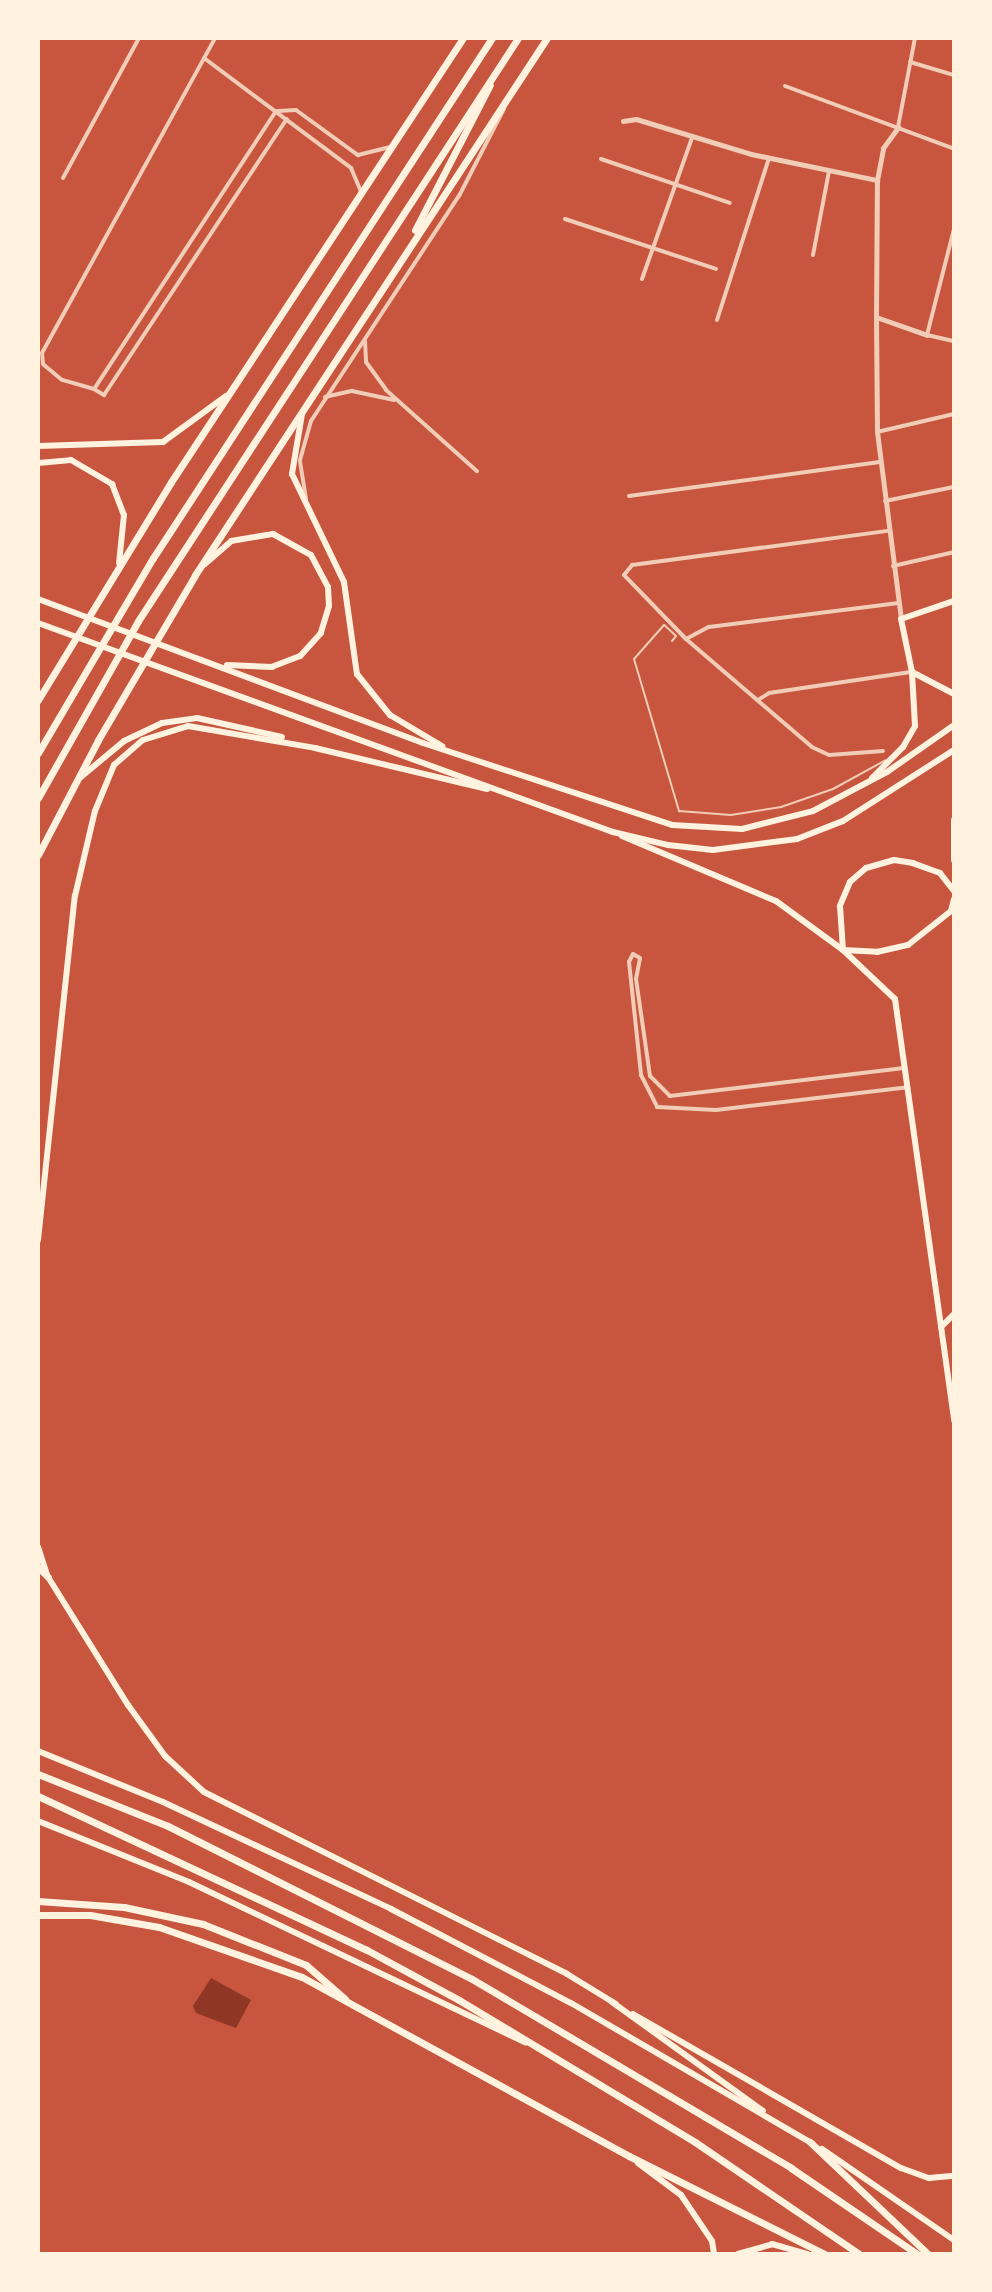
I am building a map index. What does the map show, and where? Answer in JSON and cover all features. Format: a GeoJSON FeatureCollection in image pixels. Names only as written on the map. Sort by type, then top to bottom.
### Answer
{"type":"FeatureCollection","features":[{"type":"Feature","properties":{"kind":"highway"},"geometry":{"type":"LineString","coordinates":[[38,700],[119,565],[463,38]]}},
{"type":"Feature","properties":{"kind":"highway"},"geometry":{"type":"LineString","coordinates":[[38,753],[153,558],[492,38]]}},
{"type":"Feature","properties":{"kind":"highway"},"geometry":{"type":"LineString","coordinates":[[38,798],[138,621],[518,38]]}},
{"type":"Feature","properties":{"kind":"highway"},"geometry":{"type":"LineString","coordinates":[[38,855],[71,788],[195,575],[547,38]]}},
{"type":"Feature","properties":{"kind":"highway"},"geometry":{"type":"LineString","coordinates":[[404,254],[479,113],[497,69]]}},
{"type":"Feature","properties":{"kind":"highway"},"geometry":{"type":"LineString","coordinates":[[38,1567],[48,1577]]}},
{"type":"Feature","properties":{"kind":"highway"},"geometry":{"type":"LineString","coordinates":[[38,1774],[168,1826],[472,1979],[791,2168],[917,2254]]}},
{"type":"Feature","properties":{"kind":"highway"},"geometry":{"type":"LineString","coordinates":[[38,1796],[367,1950],[562,2061],[859,2254]]}},
{"type":"Feature","properties":{"kind":"highway"},"geometry":{"type":"LineString","coordinates":[[38,1901],[124,1907],[203,1924],[306,1965],[348,2001]]}},
{"type":"Feature","properties":{"kind":"highway"},"geometry":{"type":"LineString","coordinates":[[38,1915],[90,1915],[183,1933],[302,1977],[629,2156],[825,2254]]}},
{"type":"Feature","properties":{"kind":"highway"},"geometry":{"type":"LineString","coordinates":[[810,2142],[928,2254]]}},
{"type":"Feature","properties":{"kind":"main road"},"geometry":{"type":"LineString","coordinates":[[38,446],[163,442],[232,391]]}},
{"type":"Feature","properties":{"kind":"main road"},"geometry":{"type":"LineString","coordinates":[[304,408],[291,463],[308,513],[344,582],[351,658],[363,686],[390,715],[455,754]]}},
{"type":"Feature","properties":{"kind":"main road"},"geometry":{"type":"LineString","coordinates":[[38,463],[71,460],[112,484],[124,515],[119,565]]}},
{"type":"Feature","properties":{"kind":"main road"},"geometry":{"type":"LineString","coordinates":[[195,575],[231,541],[273,534],[311,555],[328,587],[329,606],[321,633],[300,656],[272,667],[224,665]]}},
{"type":"Feature","properties":{"kind":"main road"},"geometry":{"type":"LineString","coordinates":[[40,598],[455,754],[672,825],[742,829],[813,811],[866,784],[954,725]]}},
{"type":"Feature","properties":{"kind":"main road"},"geometry":{"type":"LineString","coordinates":[[866,784],[894,757],[915,726],[912,672],[901,619],[954,601]]}},
{"type":"Feature","properties":{"kind":"main road"},"geometry":{"type":"LineString","coordinates":[[38,623],[613,832],[776,901],[843,950],[895,999],[954,1421]]}},
{"type":"Feature","properties":{"kind":"main road"},"geometry":{"type":"LineString","coordinates":[[912,672],[954,694]]}},
{"type":"Feature","properties":{"kind":"main road"},"geometry":{"type":"LineString","coordinates":[[71,788],[124,741],[179,720],[221,721],[316,748],[496,790]]}},
{"type":"Feature","properties":{"kind":"main road"},"geometry":{"type":"LineString","coordinates":[[38,1240],[75,896],[95,811],[114,765],[143,740],[188,726],[316,748]]}},
{"type":"Feature","properties":{"kind":"main road"},"geometry":{"type":"LineString","coordinates":[[613,832],[713,850],[797,839],[843,821],[954,750]]}},
{"type":"Feature","properties":{"kind":"main road"},"geometry":{"type":"LineString","coordinates":[[954,820],[954,860]]}},
{"type":"Feature","properties":{"kind":"main road"},"geometry":{"type":"LineString","coordinates":[[843,950],[840,906],[850,882],[866,868],[894,860],[913,863],[940,873],[954,891]]}},
{"type":"Feature","properties":{"kind":"main road"},"geometry":{"type":"LineString","coordinates":[[843,950],[877,952],[908,945],[951,911],[954,899]]}},
{"type":"Feature","properties":{"kind":"main road"},"geometry":{"type":"LineString","coordinates":[[941,1327],[954,1314]]}},
{"type":"Feature","properties":{"kind":"main road"},"geometry":{"type":"LineString","coordinates":[[946,1361],[954,1353]]}},
{"type":"Feature","properties":{"kind":"main road"},"geometry":{"type":"LineString","coordinates":[[38,1547],[48,1577],[137,1718],[178,1771],[204,1792],[567,1974],[901,2168],[929,2178],[954,2176]]}},
{"type":"Feature","properties":{"kind":"main road"},"geometry":{"type":"LineString","coordinates":[[38,1751],[176,1808],[391,1909],[571,2003],[810,2142],[954,2240]]}},
{"type":"Feature","properties":{"kind":"main road"},"geometry":{"type":"LineString","coordinates":[[38,1821],[189,1882],[562,2061]]}},
{"type":"Feature","properties":{"kind":"main road"},"geometry":{"type":"LineString","coordinates":[[612,2002],[732,2083],[774,2121]]}},
{"type":"Feature","properties":{"kind":"main road"},"geometry":{"type":"LineString","coordinates":[[629,2156],[681,2195],[712,2241],[714,2254]]}},
{"type":"Feature","properties":{"kind":"main road"},"geometry":{"type":"LineString","coordinates":[[738,2254],[772,2244],[808,2254]]}},
{"type":"Feature","properties":{"kind":"street"},"geometry":{"type":"LineString","coordinates":[[63,178],[139,38]]}},
{"type":"Feature","properties":{"kind":"street"},"geometry":{"type":"LineString","coordinates":[[215,38],[42,353],[43,364],[62,380],[104,395],[287,119]]}},
{"type":"Feature","properties":{"kind":"street"},"geometry":{"type":"LineString","coordinates":[[901,619],[877,432],[877,180],[883,148],[898,127],[915,38]]}},
{"type":"Feature","properties":{"kind":"street"},"geometry":{"type":"LineString","coordinates":[[204,58],[351,168],[362,193]]}},
{"type":"Feature","properties":{"kind":"street"},"geometry":{"type":"LineString","coordinates":[[910,62],[954,75]]}},
{"type":"Feature","properties":{"kind":"street"},"geometry":{"type":"LineString","coordinates":[[308,513],[300,460],[303,439],[325,397],[459,196],[520,80]]}},
{"type":"Feature","properties":{"kind":"street"},"geometry":{"type":"LineString","coordinates":[[785,86],[954,149]]}},
{"type":"Feature","properties":{"kind":"street"},"geometry":{"type":"LineString","coordinates":[[276,111],[296,110],[358,155],[392,146]]}},
{"type":"Feature","properties":{"kind":"street"},"geometry":{"type":"LineString","coordinates":[[94,389],[276,111]]}},
{"type":"Feature","properties":{"kind":"street"},"geometry":{"type":"LineString","coordinates":[[623,121],[636,119],[692,138],[769,158],[877,180]]}},
{"type":"Feature","properties":{"kind":"street"},"geometry":{"type":"LineString","coordinates":[[642,279],[692,138]]}},
{"type":"Feature","properties":{"kind":"street"},"geometry":{"type":"LineString","coordinates":[[717,320],[769,158]]}},
{"type":"Feature","properties":{"kind":"street"},"geometry":{"type":"LineString","coordinates":[[601,159],[730,203]]}},
{"type":"Feature","properties":{"kind":"street"},"geometry":{"type":"LineString","coordinates":[[813,255],[829,171]]}},
{"type":"Feature","properties":{"kind":"street"},"geometry":{"type":"LineString","coordinates":[[565,219],[716,269]]}},
{"type":"Feature","properties":{"kind":"street"},"geometry":{"type":"LineString","coordinates":[[927,335],[954,229]]}},
{"type":"Feature","properties":{"kind":"street"},"geometry":{"type":"LineString","coordinates":[[947,258],[954,259]]}},
{"type":"Feature","properties":{"kind":"street"},"geometry":{"type":"LineString","coordinates":[[876,317],[954,341]]}},
{"type":"Feature","properties":{"kind":"street"},"geometry":{"type":"LineString","coordinates":[[365,338],[366,362],[396,401],[477,471]]}},
{"type":"Feature","properties":{"kind":"street"},"geometry":{"type":"LineString","coordinates":[[325,397],[352,391],[396,401]]}},
{"type":"Feature","properties":{"kind":"street"},"geometry":{"type":"LineString","coordinates":[[877,432],[954,414]]}},
{"type":"Feature","properties":{"kind":"street"},"geometry":{"type":"LineString","coordinates":[[629,496],[880,462]]}},
{"type":"Feature","properties":{"kind":"street"},"geometry":{"type":"LineString","coordinates":[[885,501],[954,487]]}},
{"type":"Feature","properties":{"kind":"street"},"geometry":{"type":"LineString","coordinates":[[883,751],[829,755],[812,747],[686,639],[624,575],[632,565],[888,531]]}},
{"type":"Feature","properties":{"kind":"street"},"geometry":{"type":"LineString","coordinates":[[893,566],[954,552]]}},
{"type":"Feature","properties":{"kind":"street"},"geometry":{"type":"LineString","coordinates":[[686,639],[709,627],[899,603]]}},
{"type":"Feature","properties":{"kind":"street"},"geometry":{"type":"LineString","coordinates":[[758,700],[769,693],[912,672]]}},
{"type":"Feature","properties":{"kind":"street"},"geometry":{"type":"LineString","coordinates":[[906,1068],[670,1096],[650,1076],[636,979],[640,958],[633,954],[629,962],[641,1075],[657,1107],[716,1110],[908,1087]]}},
{"type":"Feature","properties":{"kind":"lane"},"geometry":{"type":"LineString","coordinates":[[672,641],[676,636],[664,625],[634,659],[679,811],[731,815],[781,807],[833,789],[894,757]]}},
{"type":"Feature","properties":{"kind":"shaded area"},"geometry":{"type":"Polygon","coordinates":[[[211,1978],[251,2000],[236,2028],[196,2013],[193,2006],[211,1978]]]}}]}
